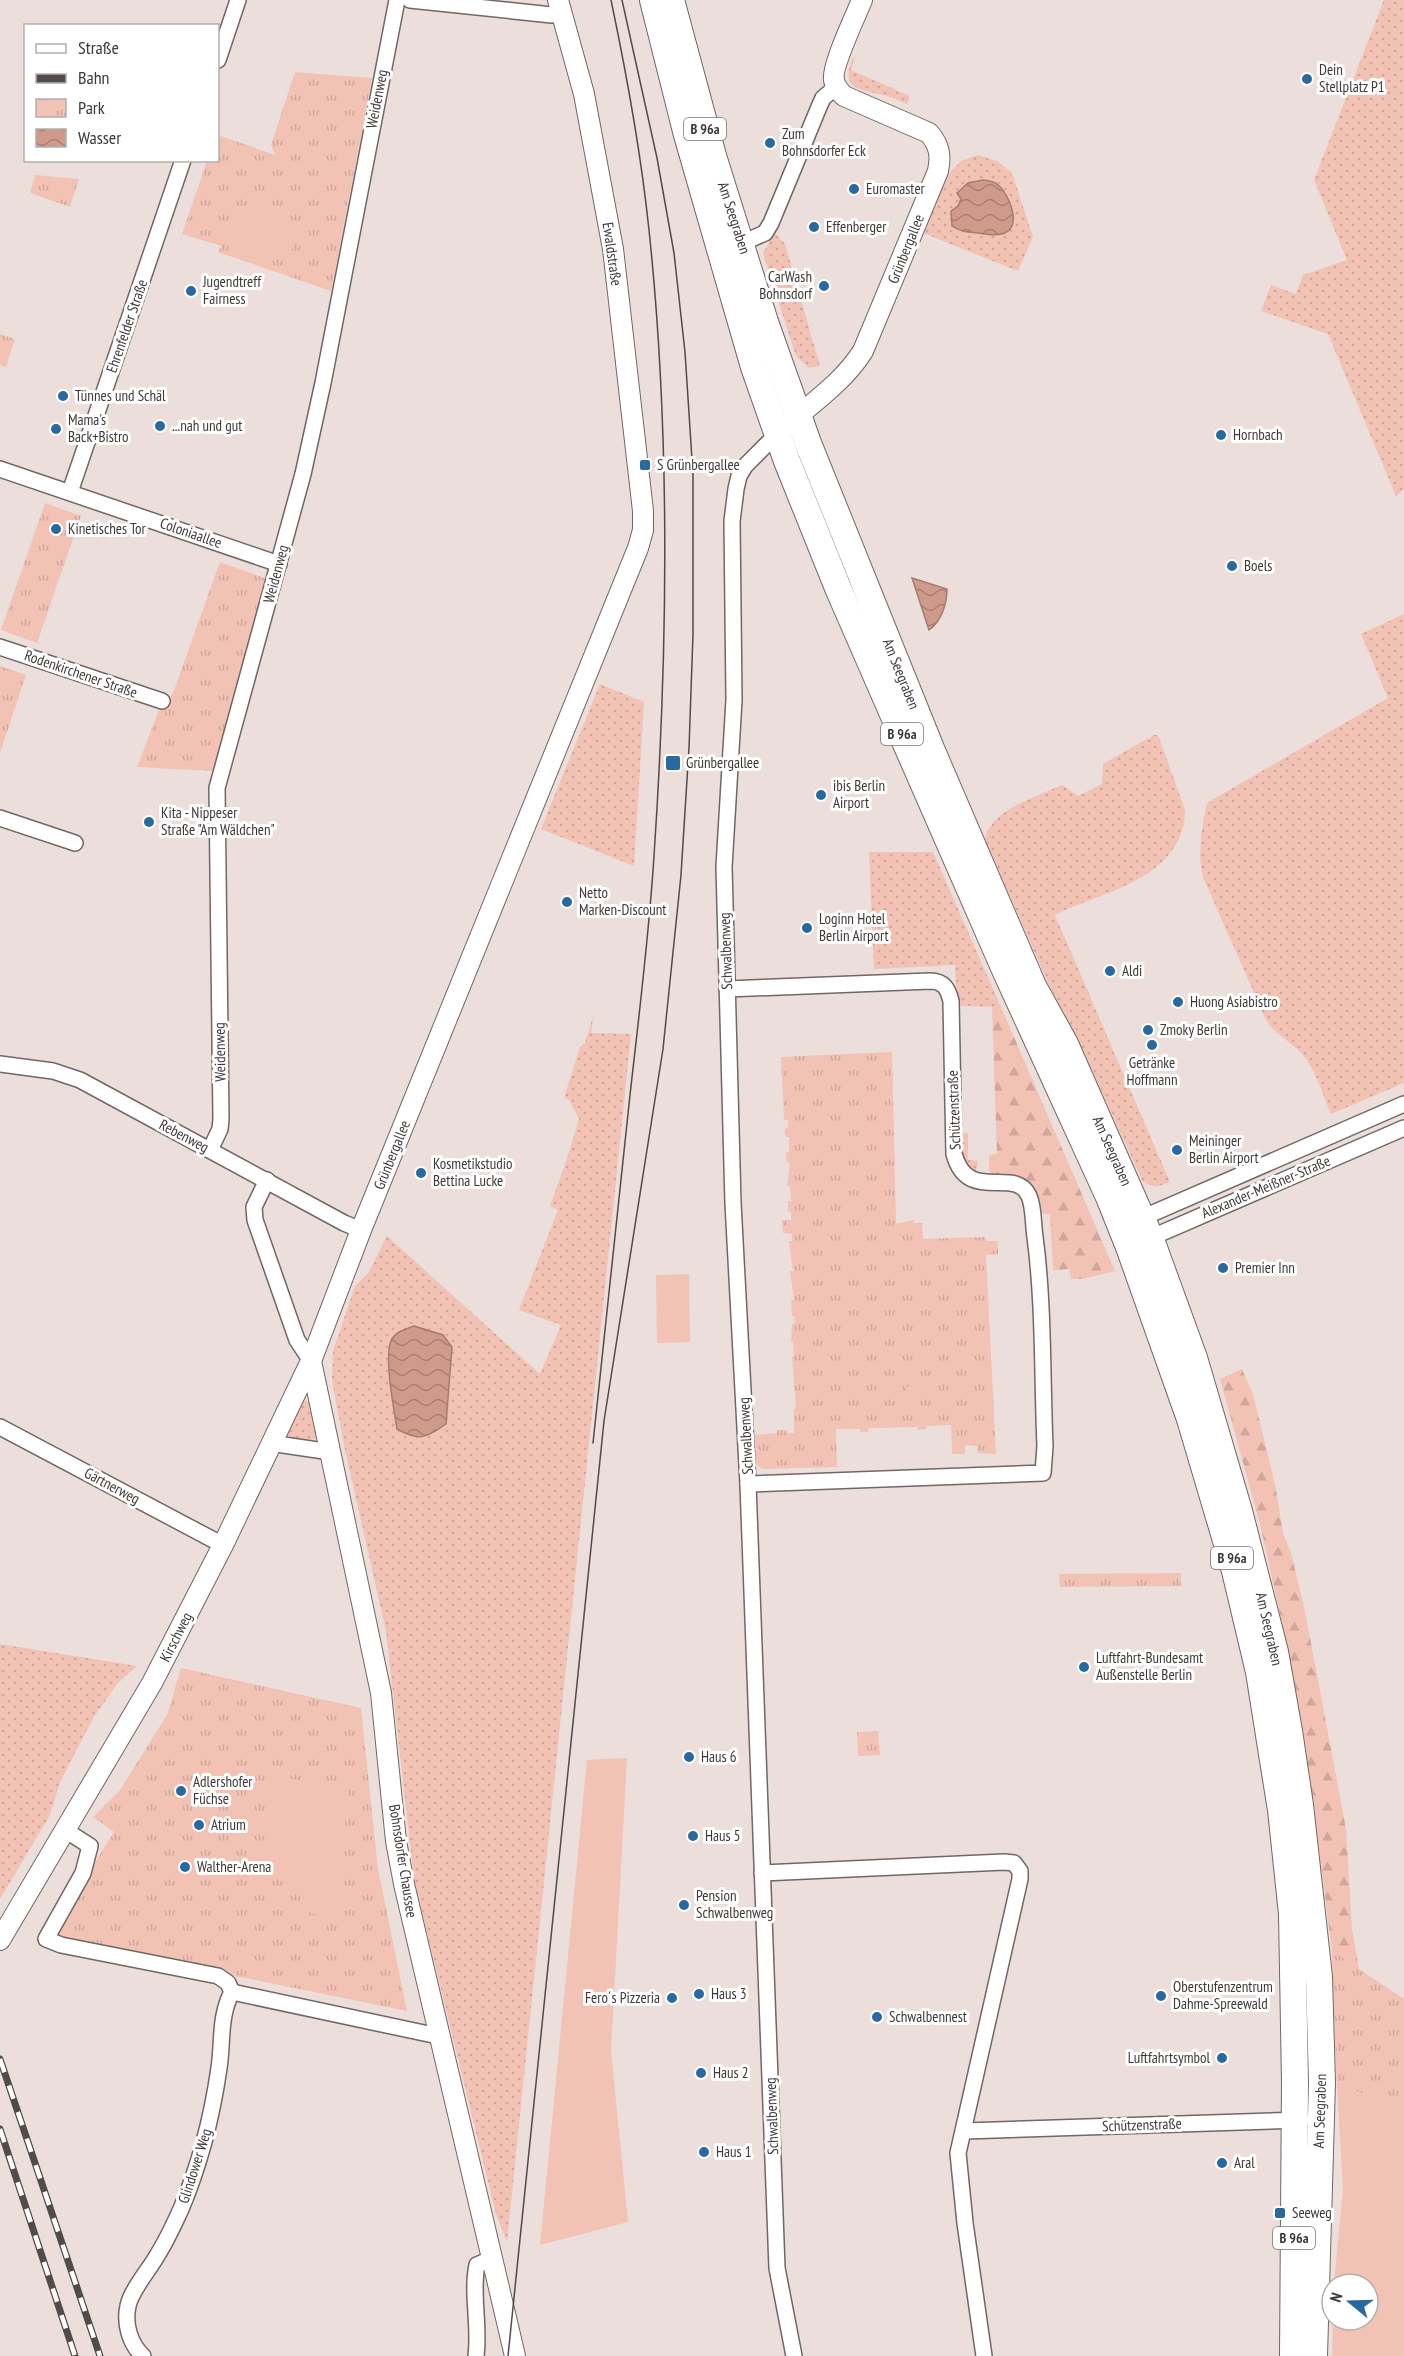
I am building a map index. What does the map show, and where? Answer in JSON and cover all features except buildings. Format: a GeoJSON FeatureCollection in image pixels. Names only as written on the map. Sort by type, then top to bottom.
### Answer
{"type":"FeatureCollection","features":[{"type":"Feature","properties":{"kind":"main road","name":"Am Seegraben"},"geometry":{"type":"LineString","coordinates":[[653,0],[716,239],[756,375],[777,434],[847,609],[1001,961],[1135,1232]]}},
{"type":"Feature","properties":{"kind":"main road","name":"Am Seegraben"},"geometry":{"type":"LineString","coordinates":[[671,0],[706,133],[748,241],[765,322],[811,451],[936,761],[1034,986],[1065,1044],[1135,1232],[1218,1507],[1259,1672],[1281,1810],[1292,1914],[1307,2120],[1314,2356]]}},
{"type":"Feature","properties":{"kind":"main road","name":"Am Seegraben"},"geometry":{"type":"LineString","coordinates":[[1293,2356],[1307,2120]]}},
{"type":"Feature","properties":{"kind":"street"},"geometry":{"type":"LineString","coordinates":[[219,57],[238,0]]}},
{"type":"Feature","properties":{"kind":"street","name":"Weidenweg"},"geometry":{"type":"LineString","coordinates":[[210,1150],[220,1129],[221,1119],[217,788],[303,474],[323,383],[397,0]]}},
{"type":"Feature","properties":{"kind":"street"},"geometry":{"type":"LineString","coordinates":[[410,0],[552,15],[560,6]]}},
{"type":"Feature","properties":{"kind":"street"},"geometry":{"type":"LineString","coordinates":[[748,241],[765,233],[771,223],[823,98],[836,87],[833,77],[838,58],[862,0]]}},
{"type":"Feature","properties":{"kind":"street","name":"Ewaldstraße"},"geometry":{"type":"LineString","coordinates":[[560,6],[593,140],[613,249],[643,511]]}},
{"type":"Feature","properties":{"kind":"street","name":"Grünbergallee"},"geometry":{"type":"LineString","coordinates":[[777,434],[835,385],[849,371],[863,351],[938,171],[940,160],[937,142],[930,133],[844,96],[836,87]]}},
{"type":"Feature","properties":{"kind":"street","name":"Ehrenfelder Straße"},"geometry":{"type":"LineString","coordinates":[[70,492],[182,162]]}},
{"type":"Feature","properties":{"kind":"street","name":"Schwalbenweg"},"geometry":{"type":"LineString","coordinates":[[777,434],[754,455],[739,476],[732,521],[734,700],[724,867],[733,1203],[748,1484],[777,2268],[794,2356]]}},
{"type":"Feature","properties":{"kind":"street","name":"Coloniaallee"},"geometry":{"type":"LineString","coordinates":[[0,469],[279,564]]}},
{"type":"Feature","properties":{"kind":"street","name":"Grünbergallee"},"geometry":{"type":"LineString","coordinates":[[361,1230],[638,548],[643,530],[643,511]]}},
{"type":"Feature","properties":{"kind":"street","name":"Rodenkirchener Straße"},"geometry":{"type":"LineString","coordinates":[[0,647],[162,701]]}},
{"type":"Feature","properties":{"kind":"street"},"geometry":{"type":"LineString","coordinates":[[0,818],[75,843]]}},
{"type":"Feature","properties":{"kind":"street","name":"Schützenstraße"},"geometry":{"type":"LineString","coordinates":[[727,989],[930,981],[939,981],[945,985],[951,1001],[954,1154],[957,1165],[963,1174],[972,1180],[1017,1184],[1030,1197],[1038,1284],[1045,1446],[1043,1473]]}},
{"type":"Feature","properties":{"kind":"street","name":"Rebenweg"},"geometry":{"type":"LineString","coordinates":[[0,1064],[53,1071],[80,1080],[344,1223],[361,1230]]}},
{"type":"Feature","properties":{"kind":"street","name":"Alexander-Meißner-Straße"},"geometry":{"type":"LineString","coordinates":[[1135,1232],[1404,1104]]}},
{"type":"Feature","properties":{"kind":"street","name":"Alexander-Meißner-Straße"},"geometry":{"type":"LineString","coordinates":[[1135,1232],[1404,1128]]}},
{"type":"Feature","properties":{"kind":"street"},"geometry":{"type":"LineString","coordinates":[[267,1180],[254,1207],[255,1220],[297,1340],[311,1361]]}},
{"type":"Feature","properties":{"kind":"street","name":"Kirschweg"},"geometry":{"type":"LineString","coordinates":[[0,1940],[152,1683],[223,1545],[311,1361],[361,1230]]}},
{"type":"Feature","properties":{"kind":"street","name":"Bohnsdorfer Chaussee"},"geometry":{"type":"LineString","coordinates":[[311,1361],[381,1693],[396,1841],[404,1884],[515,2356]]}},
{"type":"Feature","properties":{"kind":"street","name":"Gärtnerweg"},"geometry":{"type":"LineString","coordinates":[[0,1427],[223,1545]]}},
{"type":"Feature","properties":{"kind":"street"},"geometry":{"type":"LineString","coordinates":[[270,1443],[331,1452]]}},
{"type":"Feature","properties":{"kind":"street","name":"Schwalbenweg"},"geometry":{"type":"LineString","coordinates":[[748,1484],[1043,1473]]}},
{"type":"Feature","properties":{"kind":"street"},"geometry":{"type":"LineString","coordinates":[[65,1830],[90,1846],[83,1873],[47,1933],[46,1939],[61,1945],[218,1976],[228,1983],[231,1992],[438,2036]]}},
{"type":"Feature","properties":{"kind":"street"},"geometry":{"type":"LineString","coordinates":[[762,1873],[1004,1862],[1014,1863],[1020,1871],[1018,1890],[965,2131],[958,2153],[959,2177],[984,2356]]}},
{"type":"Feature","properties":{"kind":"street","name":"Glindower Weg"},"geometry":{"type":"LineString","coordinates":[[143,2356],[132,2343],[128,2330],[128,2305],[158,2255],[180,2210],[203,2147],[220,2064],[224,2007],[231,1992]]}},
{"type":"Feature","properties":{"kind":"street","name":"Schützenstraße"},"geometry":{"type":"LineString","coordinates":[[965,2131],[1307,2120]]}},
{"type":"Feature","properties":{"kind":"street"},"geometry":{"type":"LineString","coordinates":[[476,2356],[477,2306],[474,2279],[477,2265],[491,2259]]}},
{"type":"Feature","properties":{"kind":"green space"},"geometry":{"type":"Polygon","coordinates":[[[1384,0],[1404,0],[1404,489],[1396,496],[1328,334],[1261,311],[1271,285],[1296,294],[1303,275],[1347,260],[1314,180],[1384,0]]]}},
{"type":"Feature","properties":{"kind":"green space"},"geometry":{"type":"Polygon","coordinates":[[[853,58],[855,58],[851,70],[910,96],[907,104],[852,85],[848,75],[853,58]]]}},
{"type":"Feature","properties":{"kind":"green space"},"geometry":{"type":"Polygon","coordinates":[[[295,72],[372,78],[331,291],[218,252],[221,246],[182,234],[207,162],[219,162],[219,135],[275,155],[271,145],[295,72]]]}},
{"type":"Feature","properties":{"kind":"green space"},"geometry":{"type":"Polygon","coordinates":[[[978,155],[997,161],[1012,173],[1033,237],[1018,271],[923,233],[947,176],[961,161],[978,155]]]}},
{"type":"Feature","properties":{"kind":"green space"},"geometry":{"type":"Polygon","coordinates":[[[35,175],[79,179],[70,207],[30,193],[35,175]]]}},
{"type":"Feature","properties":{"kind":"green space"},"geometry":{"type":"Polygon","coordinates":[[[242,206],[300,226],[288,262],[230,241],[242,206]]]}},
{"type":"Feature","properties":{"kind":"green space"},"geometry":{"type":"Polygon","coordinates":[[[775,233],[785,244],[820,366],[809,368],[796,356],[763,253],[775,233]]]}},
{"type":"Feature","properties":{"kind":"green space"},"geometry":{"type":"Polygon","coordinates":[[[0,334],[15,339],[6,367],[0,365],[0,334]]]}},
{"type":"Feature","properties":{"kind":"green space"},"geometry":{"type":"Polygon","coordinates":[[[45,503],[81,516],[37,643],[1,630],[45,503]]]}},
{"type":"Feature","properties":{"kind":"green space"},"geometry":{"type":"Polygon","coordinates":[[[220,562],[267,579],[213,771],[137,767],[159,710],[173,693],[220,562]]]}},
{"type":"Feature","properties":{"kind":"green space"},"geometry":{"type":"Polygon","coordinates":[[[1404,614],[1404,1083],[1331,1114],[1308,1061],[1266,1020],[1203,877],[1200,859],[1202,831],[1207,803],[1388,698],[1361,634],[1404,614]]]}},
{"type":"Feature","properties":{"kind":"green space"},"geometry":{"type":"Polygon","coordinates":[[[0,666],[26,675],[0,753],[0,666]]]}},
{"type":"Feature","properties":{"kind":"green space"},"geometry":{"type":"Polygon","coordinates":[[[600,684],[644,702],[634,866],[541,829],[600,684]]]}},
{"type":"Feature","properties":{"kind":"green space"},"geometry":{"type":"Polygon","coordinates":[[[1154,735],[1158,735],[1185,810],[1184,823],[1177,843],[1165,859],[1150,872],[1113,891],[1055,915],[1170,1182],[1156,1187],[1143,1182],[1081,1046],[1048,983],[985,839],[996,820],[1028,799],[1062,785],[1078,796],[1102,784],[1103,764],[1154,735]]]}},
{"type":"Feature","properties":{"kind":"green space"},"geometry":{"type":"Polygon","coordinates":[[[869,852],[933,852],[1001,1007],[957,1006],[955,965],[874,969],[869,852]]]}},
{"type":"Feature","properties":{"kind":"green space"},"geometry":{"type":"Polygon","coordinates":[[[992,1007],[1001,1007],[1115,1271],[1082,1279],[1071,1279],[1070,1269],[1053,1270],[1050,1214],[1042,1214],[1040,1201],[1035,1192],[992,1177],[989,1169],[989,1155],[997,1154],[992,1007]]]}},
{"type":"Feature","properties":{"kind":"green space"},"geometry":{"type":"Polygon","coordinates":[[[594,1014],[591,1033],[631,1034],[507,2242],[496,2214],[414,1879],[386,1631],[345,1450],[332,1381],[333,1351],[355,1286],[369,1272],[387,1236],[540,1374],[561,1325],[519,1310],[558,1210],[550,1206],[579,1119],[569,1100],[564,1098],[580,1047],[585,1043],[594,1014]]]}},
{"type":"Feature","properties":{"kind":"green space"},"geometry":{"type":"Polygon","coordinates":[[[892,1052],[896,1224],[914,1220],[914,1223],[922,1223],[923,1239],[985,1237],[986,1241],[998,1241],[998,1254],[986,1255],[996,1454],[978,1453],[977,1446],[965,1445],[965,1454],[952,1454],[951,1425],[927,1426],[926,1429],[918,1430],[917,1427],[869,1428],[868,1432],[860,1432],[860,1429],[836,1429],[837,1467],[762,1469],[756,1464],[755,1435],[777,1433],[777,1430],[794,1433],[794,1409],[796,1408],[793,1342],[791,1342],[792,1324],[795,1323],[794,1316],[792,1316],[791,1300],[794,1300],[790,1271],[793,1271],[789,1241],[792,1241],[792,1234],[783,1233],[782,1220],[791,1220],[788,1201],[791,1201],[790,1186],[787,1186],[790,1163],[787,1162],[786,1152],[789,1152],[789,1137],[786,1137],[785,1128],[788,1127],[788,1120],[784,1120],[781,1057],[892,1052]]]}},
{"type":"Feature","properties":{"kind":"green space"},"geometry":{"type":"Polygon","coordinates":[[[959,1133],[968,1133],[968,1160],[978,1161],[975,1175],[970,1172],[964,1162],[959,1133]]]}},
{"type":"Feature","properties":{"kind":"green space"},"geometry":{"type":"Polygon","coordinates":[[[689,1274],[690,1342],[657,1343],[656,1275],[689,1274]]]}},
{"type":"Feature","properties":{"kind":"green space"},"geometry":{"type":"Polygon","coordinates":[[[1242,1369],[1253,1394],[1275,1484],[1283,1533],[1291,1553],[1304,1607],[1346,1829],[1352,1929],[1359,1969],[1385,2007],[1404,2109],[1337,2084],[1332,1951],[1313,1802],[1289,1654],[1260,1524],[1220,1379],[1242,1369]]]}},
{"type":"Feature","properties":{"kind":"green space"},"geometry":{"type":"Polygon","coordinates":[[[922,1386],[922,1399],[906,1400],[905,1387],[922,1386]]]}},
{"type":"Feature","properties":{"kind":"green space"},"geometry":{"type":"Polygon","coordinates":[[[300,1400],[309,1402],[317,1434],[315,1439],[300,1440],[286,1434],[300,1400]]]}},
{"type":"Feature","properties":{"kind":"green space"},"geometry":{"type":"Polygon","coordinates":[[[1181,1573],[1181,1586],[1060,1587],[1059,1574],[1181,1573]]]}},
{"type":"Feature","properties":{"kind":"green space"},"geometry":{"type":"Polygon","coordinates":[[[0,1644],[137,1666],[117,1684],[94,1717],[60,1782],[50,1815],[0,1899],[0,1644]]]}},
{"type":"Feature","properties":{"kind":"green space"},"geometry":{"type":"Polygon","coordinates":[[[181,1668],[361,1708],[378,1869],[407,2011],[68,1942],[58,1934],[61,1916],[114,1832],[93,1817],[120,1790],[167,1715],[181,1668]]]}},
{"type":"Feature","properties":{"kind":"green space"},"geometry":{"type":"Polygon","coordinates":[[[878,1731],[880,1755],[858,1756],[857,1732],[878,1731]]]}},
{"type":"Feature","properties":{"kind":"green space"},"geometry":{"type":"Polygon","coordinates":[[[627,1758],[611,2051],[628,2222],[540,2245],[587,1760],[627,1758]]]}},
{"type":"Feature","properties":{"kind":"green space"},"geometry":{"type":"Polygon","coordinates":[[[270,1776],[348,1787],[338,1908],[331,1918],[303,1911],[300,1907],[300,1886],[281,1881],[271,1873],[268,1842],[270,1776]]]}},
{"type":"Feature","properties":{"kind":"green space"},"geometry":{"type":"Polygon","coordinates":[[[1332,1951],[1404,1999],[1404,2109],[1337,2084],[1332,1951]]]}},
{"type":"Feature","properties":{"kind":"green space"},"geometry":{"type":"Polygon","coordinates":[[[1337,2084],[1404,2109],[1404,2356],[1332,2356],[1333,2332],[1380,2332],[1380,2272],[1335,2272],[1343,2189],[1337,2084]]]}},
{"type":"Feature","properties":{"kind":"water"},"geometry":{"type":"Polygon","coordinates":[[[983,180],[997,184],[1010,202],[1012,225],[1009,231],[1002,234],[968,232],[952,226],[951,211],[958,206],[961,199],[957,193],[968,183],[983,180]]]}},
{"type":"Feature","properties":{"kind":"water"},"geometry":{"type":"Polygon","coordinates":[[[912,578],[947,589],[942,612],[937,622],[929,630],[912,578]]]}},
{"type":"Feature","properties":{"kind":"water"},"geometry":{"type":"Polygon","coordinates":[[[414,1326],[443,1335],[452,1347],[446,1424],[422,1437],[397,1429],[389,1371],[391,1341],[398,1333],[414,1326]]]}},
{"type":"Feature","properties":{"kind":"tram line"},"geometry":{"type":"LineString","coordinates":[[593,1443],[644,976],[654,856],[662,700],[665,543],[661,386],[649,230],[628,86],[611,0]]}},
{"type":"Feature","properties":{"kind":"tram line"},"geometry":{"type":"LineString","coordinates":[[508,2356],[604,1421],[663,1049],[681,875],[689,748],[693,634],[693,475],[685,352],[674,253],[657,158],[622,0]]}},
{"type":"Feature","properties":{"kind":"railway"},"geometry":{"type":"LineString","coordinates":[[0,2059],[100,2356]]}},
{"type":"Feature","properties":{"kind":"railway"},"geometry":{"type":"LineString","coordinates":[[0,2129],[75,2356]]}},
{"type":"Feature","properties":{"kind":"place","name":"Dein Stellplatz P1"},"geometry":{"type":"Point","coordinates":[1307,79]}},
{"type":"Feature","properties":{"kind":"place","name":"Zum Bohnsdorfer Eck"},"geometry":{"type":"Point","coordinates":[770,143]}},
{"type":"Feature","properties":{"kind":"place","name":"Euromaster"},"geometry":{"type":"Point","coordinates":[854,189]}},
{"type":"Feature","properties":{"kind":"place","name":"Effenberger"},"geometry":{"type":"Point","coordinates":[814,227]}},
{"type":"Feature","properties":{"kind":"place","name":"CarWash Bohnsdorf"},"geometry":{"type":"Point","coordinates":[824,286]}},
{"type":"Feature","properties":{"kind":"place","name":"Jugendtreff Fairness"},"geometry":{"type":"Point","coordinates":[191,291]}},
{"type":"Feature","properties":{"kind":"place","name":"Tünnes und Schäl"},"geometry":{"type":"Point","coordinates":[63,396]}},
{"type":"Feature","properties":{"kind":"place","name":"...nah und gut"},"geometry":{"type":"Point","coordinates":[160,426]}},
{"type":"Feature","properties":{"kind":"place","name":"Mama's Back+Bistro"},"geometry":{"type":"Point","coordinates":[56,429]}},
{"type":"Feature","properties":{"kind":"place","name":"Hornbach"},"geometry":{"type":"Point","coordinates":[1221,435]}},
{"type":"Feature","properties":{"kind":"place","name":"S Grünbergallee"},"geometry":{"type":"Point","coordinates":[645,465]}},
{"type":"Feature","properties":{"kind":"place","name":"Kinetisches Tor"},"geometry":{"type":"Point","coordinates":[56,529]}},
{"type":"Feature","properties":{"kind":"place","name":"Boels"},"geometry":{"type":"Point","coordinates":[1232,566]}},
{"type":"Feature","properties":{"kind":"place","name":"Grünbergallee"},"geometry":{"type":"Point","coordinates":[673,763]}},
{"type":"Feature","properties":{"kind":"place","name":"ibis Berlin Airport"},"geometry":{"type":"Point","coordinates":[821,795]}},
{"type":"Feature","properties":{"kind":"place","name":"Kita - Nippeser Straße \"Am Wäldchen\""},"geometry":{"type":"Point","coordinates":[149,822]}},
{"type":"Feature","properties":{"kind":"place","name":"Netto Marken-Discount"},"geometry":{"type":"Point","coordinates":[567,902]}},
{"type":"Feature","properties":{"kind":"place","name":"Loginn Hotel Berlin Airport"},"geometry":{"type":"Point","coordinates":[807,928]}},
{"type":"Feature","properties":{"kind":"place","name":"Aldi"},"geometry":{"type":"Point","coordinates":[1110,971]}},
{"type":"Feature","properties":{"kind":"place","name":"Huong Asiabistro"},"geometry":{"type":"Point","coordinates":[1178,1002]}},
{"type":"Feature","properties":{"kind":"place","name":"Zmoky Berlin"},"geometry":{"type":"Point","coordinates":[1148,1030]}},
{"type":"Feature","properties":{"kind":"place","name":"Getränke Hoffmann"},"geometry":{"type":"Point","coordinates":[1152,1045]}},
{"type":"Feature","properties":{"kind":"place","name":"Meininger Berlin Airport"},"geometry":{"type":"Point","coordinates":[1177,1150]}},
{"type":"Feature","properties":{"kind":"place","name":"Kosmetikstudio Bettina Lucke"},"geometry":{"type":"Point","coordinates":[421,1173]}},
{"type":"Feature","properties":{"kind":"place","name":"Premier Inn"},"geometry":{"type":"Point","coordinates":[1223,1268]}},
{"type":"Feature","properties":{"kind":"place","name":"Luftfahrt-Bundesamt Außenstelle Berlin"},"geometry":{"type":"Point","coordinates":[1084,1667]}},
{"type":"Feature","properties":{"kind":"place","name":"Haus 6"},"geometry":{"type":"Point","coordinates":[689,1757]}},
{"type":"Feature","properties":{"kind":"place","name":"Adlershofer Füchse"},"geometry":{"type":"Point","coordinates":[181,1791]}},
{"type":"Feature","properties":{"kind":"place","name":"Atrium"},"geometry":{"type":"Point","coordinates":[199,1825]}},
{"type":"Feature","properties":{"kind":"place","name":"Haus 5"},"geometry":{"type":"Point","coordinates":[693,1836]}},
{"type":"Feature","properties":{"kind":"place","name":"Walther-Arena"},"geometry":{"type":"Point","coordinates":[185,1867]}},
{"type":"Feature","properties":{"kind":"place","name":"Pension Schwalbenweg"},"geometry":{"type":"Point","coordinates":[684,1905]}},
{"type":"Feature","properties":{"kind":"place","name":"Haus 3"},"geometry":{"type":"Point","coordinates":[699,1994]}},
{"type":"Feature","properties":{"kind":"place","name":"Oberstufenzentrum Dahme-Spreewald"},"geometry":{"type":"Point","coordinates":[1161,1996]}},
{"type":"Feature","properties":{"kind":"place","name":"Fero´s Pizzeria"},"geometry":{"type":"Point","coordinates":[672,1998]}},
{"type":"Feature","properties":{"kind":"place","name":"Schwalbennest"},"geometry":{"type":"Point","coordinates":[877,2017]}},
{"type":"Feature","properties":{"kind":"place","name":"Luftfahrtsymbol"},"geometry":{"type":"Point","coordinates":[1222,2058]}},
{"type":"Feature","properties":{"kind":"place","name":"Haus 2"},"geometry":{"type":"Point","coordinates":[701,2073]}},
{"type":"Feature","properties":{"kind":"place","name":"Haus 1"},"geometry":{"type":"Point","coordinates":[704,2152]}},
{"type":"Feature","properties":{"kind":"place","name":"Aral"},"geometry":{"type":"Point","coordinates":[1222,2163]}},
{"type":"Feature","properties":{"kind":"place","name":"Seeweg"},"geometry":{"type":"Point","coordinates":[1280,2213]}}]}
